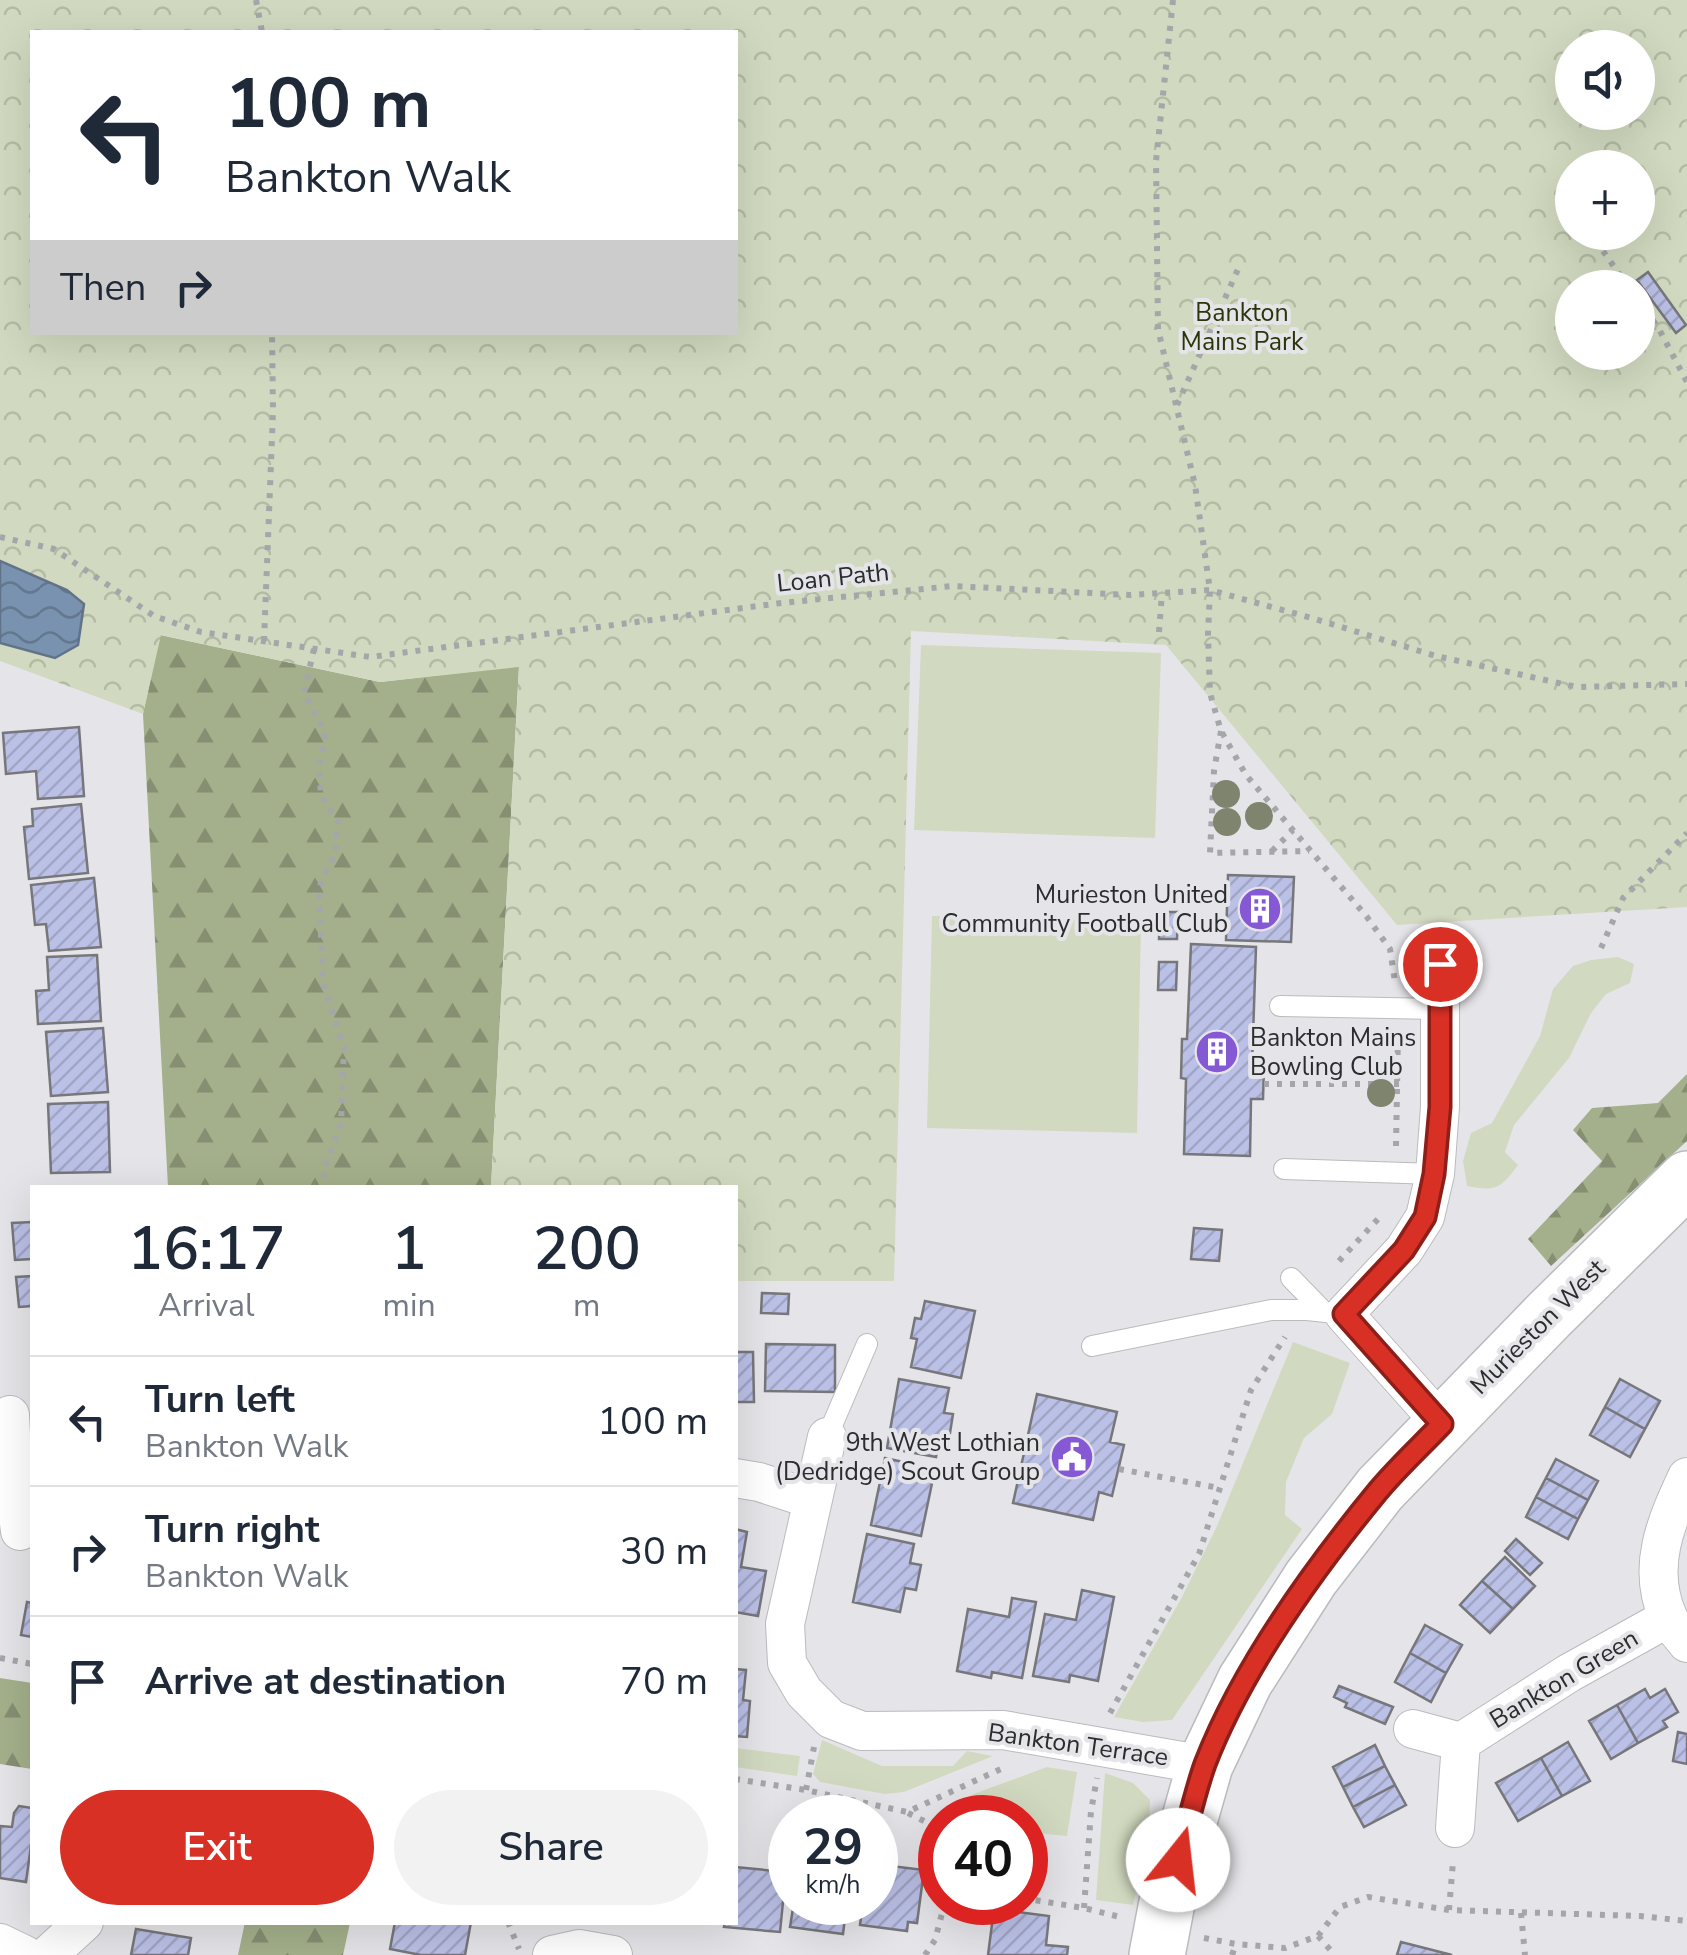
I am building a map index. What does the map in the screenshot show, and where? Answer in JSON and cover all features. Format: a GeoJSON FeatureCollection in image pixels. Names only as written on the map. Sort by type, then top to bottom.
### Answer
{"type":"FeatureCollection","features":[{"type":"Feature","properties":{"kind":"street"},"geometry":{"type":"LineString","coordinates":[[1440,964],[1440,1087],[1434,1174],[1425,1217],[1404,1250],[1322,1309],[1442,1424]]}},
{"type":"Feature","properties":{"kind":"street","name":"Murieston West"},"geometry":{"type":"LineString","coordinates":[[1162,1937],[1169,1892],[1205,1764],[1244,1680],[1311,1578],[1380,1489],[1442,1424],[1681,1198]]}},
{"type":"Feature","properties":{"kind":"street"},"geometry":{"type":"LineString","coordinates":[[10,1414],[7,1474],[20,1531]]}},
{"type":"Feature","properties":{"kind":"street","name":"Bankton Terrace"},"geometry":{"type":"LineString","coordinates":[[827,1437],[785,1624],[787,1662],[804,1692],[831,1718],[862,1732],[1002,1730],[1205,1764]]}},
{"type":"Feature","properties":{"kind":"street","name":"Bankton Green"},"geometry":{"type":"LineString","coordinates":[[1413,1729],[1462,1742],[1569,1673],[1678,1630],[1657,1578],[1664,1525],[1687,1477]]}},
{"type":"Feature","properties":{"kind":"street"},"geometry":{"type":"LineString","coordinates":[[738,1478],[811,1498]]}},
{"type":"Feature","properties":{"kind":"street","name":"Bankton Green"},"geometry":{"type":"LineString","coordinates":[[1455,1828],[1462,1742]]}},
{"type":"Feature","properties":{"kind":"street"},"geometry":{"type":"LineString","coordinates":[[48,1955],[81,1925]]}},
{"type":"Feature","properties":{"kind":"street"},"geometry":{"type":"LineString","coordinates":[[0,1943],[25,1955]]}},
{"type":"Feature","properties":{"kind":"street"},"geometry":{"type":"LineString","coordinates":[[552,1955],[579,1949],[612,1955]]}},
{"type":"Feature","properties":{"kind":"lane"},"geometry":{"type":"LineString","coordinates":[[1280,1006],[1440,1009]]}},
{"type":"Feature","properties":{"kind":"lane"},"geometry":{"type":"LineString","coordinates":[[1284,1169],[1434,1174]]}},
{"type":"Feature","properties":{"kind":"lane"},"geometry":{"type":"LineString","coordinates":[[1291,1278],[1322,1309]]}},
{"type":"Feature","properties":{"kind":"lane"},"geometry":{"type":"LineString","coordinates":[[1092,1346],[1271,1310],[1322,1309]]}},
{"type":"Feature","properties":{"kind":"lane"},"geometry":{"type":"LineString","coordinates":[[827,1437],[867,1344]]}},
{"type":"Feature","properties":{"kind":"path"},"geometry":{"type":"LineString","coordinates":[[256,0],[262,30]]}},
{"type":"Feature","properties":{"kind":"path"},"geometry":{"type":"LineString","coordinates":[[1084,1908],[1091,1812],[1108,1716],[1199,1554],[1250,1390],[1292,1326],[1322,1309],[1337,1264],[1388,1207],[1396,1174],[1398,1008],[1390,949],[1246,776],[1221,731],[1210,692],[1210,590],[1196,486],[1158,329],[1156,161],[1173,0]]}},
{"type":"Feature","properties":{"kind":"path"},"geometry":{"type":"LineString","coordinates":[[1603,251],[1616,270]]}},
{"type":"Feature","properties":{"kind":"path"},"geometry":{"type":"LineString","coordinates":[[1176,406],[1239,267]]}},
{"type":"Feature","properties":{"kind":"path"},"geometry":{"type":"LineString","coordinates":[[1655,323],[1687,382]]}},
{"type":"Feature","properties":{"kind":"path"},"geometry":{"type":"LineString","coordinates":[[264,641],[272,335]]}},
{"type":"Feature","properties":{"kind":"path","name":"Loan Path"},"geometry":{"type":"LineString","coordinates":[[0,536],[54,548],[154,616],[202,632],[370,657],[781,603],[954,586],[1130,595],[1210,590],[1436,656],[1577,687],[1687,684]]}},
{"type":"Feature","properties":{"kind":"path"},"geometry":{"type":"LineString","coordinates":[[1159,632],[1162,593]]}},
{"type":"Feature","properties":{"kind":"path"},"geometry":{"type":"LineString","coordinates":[[314,648],[304,692],[325,733],[319,766],[321,795],[338,822],[335,853],[319,888],[323,984],[344,1048],[341,1124],[323,1172],[325,1185]]}},
{"type":"Feature","properties":{"kind":"path"},"geometry":{"type":"LineString","coordinates":[[1221,731],[1214,771],[1210,853],[1310,851]]}},
{"type":"Feature","properties":{"kind":"path"},"geometry":{"type":"LineString","coordinates":[[1272,852],[1293,830]]}},
{"type":"Feature","properties":{"kind":"path"},"geometry":{"type":"LineString","coordinates":[[1602,948],[1623,898],[1687,833]]}},
{"type":"Feature","properties":{"kind":"path"},"geometry":{"type":"LineString","coordinates":[[1264,1084],[1440,1087]]}},
{"type":"Feature","properties":{"kind":"path"},"geometry":{"type":"LineString","coordinates":[[1118,1470],[1220,1488]]}},
{"type":"Feature","properties":{"kind":"path"},"geometry":{"type":"LineString","coordinates":[[0,1658],[30,1664]]}},
{"type":"Feature","properties":{"kind":"path"},"geometry":{"type":"LineString","coordinates":[[907,1812],[1062,1739]]}},
{"type":"Feature","properties":{"kind":"path"},"geometry":{"type":"LineString","coordinates":[[738,1779],[806,1790],[918,1818]]}},
{"type":"Feature","properties":{"kind":"path"},"geometry":{"type":"LineString","coordinates":[[1449,1910],[1455,1828]]}},
{"type":"Feature","properties":{"kind":"path"},"geometry":{"type":"LineString","coordinates":[[1048,1902],[1084,1908],[1162,1937],[1285,1948],[1318,1936],[1340,1907],[1368,1897],[1449,1910],[1687,1921]]}},
{"type":"Feature","properties":{"kind":"path"},"geometry":{"type":"LineString","coordinates":[[1521,1913],[1525,1955]]}},
{"type":"Feature","properties":{"kind":"path"},"geometry":{"type":"LineString","coordinates":[[509,1925],[522,1955]]}},
{"type":"Feature","properties":{"kind":"path"},"geometry":{"type":"LineString","coordinates":[[925,1955],[939,1925]]}},
{"type":"Feature","properties":{"kind":"path"},"geometry":{"type":"LineString","coordinates":[[1318,1936],[1334,1955]]}},
{"type":"Feature","properties":{"kind":"path"},"geometry":{"type":"LineString","coordinates":[[1232,1955],[1236,1944]]}},
{"type":"Feature","properties":{"kind":"green space","name":"Bankton Mains Park"},"geometry":{"type":"Polygon","coordinates":[[[0,0],[1687,0],[1687,907],[1397,925],[1166,645],[911,631],[894,1281],[738,1281],[738,1185],[491,1185],[519,667],[380,682],[161,635],[143,714],[0,661],[0,0]]]}},
{"type":"Feature","properties":{"kind":"green space"},"geometry":{"type":"Polygon","coordinates":[[[160,635],[380,682],[519,666],[491,1185],[168,1185],[143,714],[160,635]]]}},
{"type":"Feature","properties":{"kind":"green space"},"geometry":{"type":"Polygon","coordinates":[[[921,645],[1161,653],[1155,838],[914,830],[921,645]]]}},
{"type":"Feature","properties":{"kind":"green space"},"geometry":{"type":"Polygon","coordinates":[[[932,916],[1141,921],[1137,1133],[927,1128],[932,916]]]}},
{"type":"Feature","properties":{"kind":"green space"},"geometry":{"type":"Polygon","coordinates":[[[1618,957],[1634,964],[1630,983],[1606,994],[1591,1013],[1569,1058],[1514,1125],[1505,1152],[1518,1165],[1497,1186],[1467,1186],[1463,1161],[1471,1133],[1492,1123],[1540,1036],[1553,989],[1573,966],[1618,957]]]}},
{"type":"Feature","properties":{"kind":"green space"},"geometry":{"type":"Polygon","coordinates":[[[1687,1074],[1687,1141],[1551,1266],[1528,1239],[1602,1161],[1573,1130],[1592,1108],[1658,1103],[1687,1074]]]}},
{"type":"Feature","properties":{"kind":"green space"},"geometry":{"type":"Polygon","coordinates":[[[1293,1342],[1350,1363],[1332,1414],[1304,1438],[1286,1482],[1285,1515],[1302,1529],[1172,1720],[1143,1722],[1114,1717],[1217,1526],[1293,1342]]]}},
{"type":"Feature","properties":{"kind":"green space"},"geometry":{"type":"Polygon","coordinates":[[[0,1678],[30,1683],[30,1769],[0,1764],[0,1678]]]}},
{"type":"Feature","properties":{"kind":"green space"},"geometry":{"type":"Polygon","coordinates":[[[822,1740],[882,1766],[953,1766],[967,1751],[993,1756],[904,1792],[885,1794],[820,1782],[813,1774],[822,1740]]]}},
{"type":"Feature","properties":{"kind":"green space"},"geometry":{"type":"Polygon","coordinates":[[[738,1748],[800,1756],[797,1776],[738,1767],[738,1748]]]}},
{"type":"Feature","properties":{"kind":"green space"},"geometry":{"type":"Polygon","coordinates":[[[1047,1767],[1077,1772],[1067,1836],[1048,1834],[1048,1795],[971,1795],[1047,1767]]]}},
{"type":"Feature","properties":{"kind":"green space"},"geometry":{"type":"Polygon","coordinates":[[[1105,1773],[1133,1783],[1150,1800],[1148,1843],[1133,1905],[1096,1900],[1105,1773]]]}},
{"type":"Feature","properties":{"kind":"green space"},"geometry":{"type":"Polygon","coordinates":[[[244,1925],[350,1925],[343,1955],[238,1955],[244,1925]]]}},
{"type":"Feature","properties":{"kind":"water"},"geometry":{"type":"Polygon","coordinates":[[[0,561],[67,590],[84,604],[78,645],[55,658],[0,643],[0,561]]]}},
{"type":"Feature","properties":{"kind":"building"},"geometry":{"type":"Polygon","coordinates":[[[1655,282],[1686,325],[1676,333],[1655,304],[1655,282]]]}},
{"type":"Feature","properties":{"kind":"building"},"geometry":{"type":"Polygon","coordinates":[[[79,727],[84,796],[38,799],[36,771],[6,774],[3,733],[79,727]]]}},
{"type":"Feature","properties":{"kind":"building"},"geometry":{"type":"Polygon","coordinates":[[[81,804],[88,873],[29,879],[24,827],[33,826],[32,809],[81,804]]]}},
{"type":"Feature","properties":{"kind":"building","name":"Murieston United Community Football Club"},"geometry":{"type":"Polygon","coordinates":[[[1228,875],[1294,877],[1291,942],[1226,940],[1228,875]]]}},
{"type":"Feature","properties":{"kind":"building"},"geometry":{"type":"Polygon","coordinates":[[[94,878],[101,947],[49,951],[46,924],[35,925],[31,885],[94,878]]]}},
{"type":"Feature","properties":{"kind":"building"},"geometry":{"type":"Polygon","coordinates":[[[1160,912],[1178,912],[1177,939],[1159,939],[1160,912]]]}},
{"type":"Feature","properties":{"kind":"building","name":"Bankton Mains Bowling Club"},"geometry":{"type":"Polygon","coordinates":[[[1191,944],[1256,947],[1252,1066],[1264,1066],[1263,1099],[1251,1099],[1250,1156],[1184,1154],[1186,1079],[1181,1078],[1182,1039],[1187,1039],[1191,944]]]}},
{"type":"Feature","properties":{"kind":"building"},"geometry":{"type":"Polygon","coordinates":[[[97,955],[101,1021],[38,1024],[36,991],[49,990],[47,957],[97,955]]]}},
{"type":"Feature","properties":{"kind":"building"},"geometry":{"type":"Polygon","coordinates":[[[1159,962],[1177,962],[1176,990],[1158,990],[1159,962]]]}},
{"type":"Feature","properties":{"kind":"building"},"geometry":{"type":"Polygon","coordinates":[[[103,1028],[108,1092],[51,1096],[46,1032],[103,1028]]]}},
{"type":"Feature","properties":{"kind":"building"},"geometry":{"type":"Polygon","coordinates":[[[108,1102],[110,1172],[51,1173],[48,1104],[108,1102]]]}},
{"type":"Feature","properties":{"kind":"building"},"geometry":{"type":"Polygon","coordinates":[[[30,1222],[30,1259],[15,1260],[12,1223],[30,1222]]]}},
{"type":"Feature","properties":{"kind":"building"},"geometry":{"type":"Polygon","coordinates":[[[1194,1228],[1222,1230],[1219,1261],[1191,1259],[1194,1228]]]}},
{"type":"Feature","properties":{"kind":"building"},"geometry":{"type":"Polygon","coordinates":[[[30,1276],[30,1306],[19,1307],[16,1277],[30,1276]]]}},
{"type":"Feature","properties":{"kind":"building"},"geometry":{"type":"Polygon","coordinates":[[[762,1293],[789,1294],[788,1314],[761,1313],[762,1293]]]}},
{"type":"Feature","properties":{"kind":"building"},"geometry":{"type":"Polygon","coordinates":[[[925,1301],[975,1311],[961,1378],[911,1367],[917,1339],[911,1338],[915,1318],[921,1319],[925,1301]]]}},
{"type":"Feature","properties":{"kind":"building"},"geometry":{"type":"Polygon","coordinates":[[[766,1344],[835,1345],[835,1392],[765,1391],[766,1344]]]}},
{"type":"Feature","properties":{"kind":"building"},"geometry":{"type":"Polygon","coordinates":[[[738,1352],[753,1352],[754,1402],[738,1402],[738,1352]]]}},
{"type":"Feature","properties":{"kind":"building"},"geometry":{"type":"Polygon","coordinates":[[[899,1379],[949,1388],[944,1413],[953,1414],[949,1439],[940,1437],[936,1457],[887,1448],[899,1379]]]}},
{"type":"Feature","properties":{"kind":"building"},"geometry":{"type":"Polygon","coordinates":[[[1620,1379],[1660,1401],[1645,1429],[1605,1407],[1620,1379]]]}},
{"type":"Feature","properties":{"kind":"building","name":"9th West Lothian (Dedridge) Scout Group"},"geometry":{"type":"Polygon","coordinates":[[[1037,1394],[1117,1412],[1110,1442],[1124,1445],[1112,1496],[1099,1492],[1093,1520],[1013,1503],[1037,1394]]]}},
{"type":"Feature","properties":{"kind":"building"},"geometry":{"type":"Polygon","coordinates":[[[1605,1407],[1645,1429],[1630,1457],[1590,1435],[1605,1407]]]}},
{"type":"Feature","properties":{"kind":"building"},"geometry":{"type":"Polygon","coordinates":[[[885,1458],[935,1469],[921,1536],[871,1525],[885,1458]]]}},
{"type":"Feature","properties":{"kind":"building"},"geometry":{"type":"Polygon","coordinates":[[[1556,1459],[1598,1481],[1588,1500],[1546,1478],[1556,1459]]]}},
{"type":"Feature","properties":{"kind":"building"},"geometry":{"type":"Polygon","coordinates":[[[1546,1478],[1588,1500],[1578,1519],[1536,1497],[1546,1478]]]}},
{"type":"Feature","properties":{"kind":"building"},"geometry":{"type":"Polygon","coordinates":[[[1536,1497],[1578,1519],[1568,1539],[1526,1517],[1536,1497]]]}},
{"type":"Feature","properties":{"kind":"building"},"geometry":{"type":"Polygon","coordinates":[[[738,1530],[747,1532],[741,1567],[766,1571],[758,1616],[738,1613],[738,1530]]]}},
{"type":"Feature","properties":{"kind":"building"},"geometry":{"type":"Polygon","coordinates":[[[867,1534],[914,1544],[910,1563],[921,1565],[916,1590],[905,1588],[900,1612],[853,1602],[867,1534]]]}},
{"type":"Feature","properties":{"kind":"building"},"geometry":{"type":"Polygon","coordinates":[[[1516,1539],[1542,1563],[1530,1575],[1505,1551],[1516,1539]]]}},
{"type":"Feature","properties":{"kind":"building"},"geometry":{"type":"Polygon","coordinates":[[[1505,1557],[1535,1586],[1513,1609],[1482,1581],[1505,1557]]]}},
{"type":"Feature","properties":{"kind":"building"},"geometry":{"type":"Polygon","coordinates":[[[1482,1581],[1513,1609],[1490,1633],[1460,1605],[1482,1581]]]}},
{"type":"Feature","properties":{"kind":"building"},"geometry":{"type":"Polygon","coordinates":[[[1082,1590],[1114,1597],[1098,1681],[1070,1675],[1069,1682],[1033,1676],[1045,1614],[1076,1620],[1082,1590]]]}},
{"type":"Feature","properties":{"kind":"building"},"geometry":{"type":"Polygon","coordinates":[[[1012,1598],[1036,1602],[1022,1678],[992,1672],[991,1678],[957,1671],[968,1609],[1009,1617],[1012,1598]]]}},
{"type":"Feature","properties":{"kind":"building"},"geometry":{"type":"Polygon","coordinates":[[[27,1602],[30,1603],[30,1637],[21,1635],[27,1602]]]}},
{"type":"Feature","properties":{"kind":"building"},"geometry":{"type":"Polygon","coordinates":[[[1425,1625],[1462,1645],[1446,1673],[1410,1653],[1425,1625]]]}},
{"type":"Feature","properties":{"kind":"building"},"geometry":{"type":"Polygon","coordinates":[[[1410,1653],[1446,1673],[1431,1702],[1395,1682],[1410,1653]]]}},
{"type":"Feature","properties":{"kind":"building"},"geometry":{"type":"Polygon","coordinates":[[[738,1669],[746,1670],[743,1700],[750,1701],[747,1737],[738,1736],[738,1669]]]}},
{"type":"Feature","properties":{"kind":"building"},"geometry":{"type":"Polygon","coordinates":[[[1339,1686],[1393,1707],[1385,1724],[1345,1707],[1347,1703],[1334,1697],[1339,1686]]]}},
{"type":"Feature","properties":{"kind":"building"},"geometry":{"type":"Polygon","coordinates":[[[1645,1689],[1650,1698],[1665,1689],[1678,1712],[1663,1721],[1667,1727],[1638,1743],[1617,1705],[1645,1689]]]}},
{"type":"Feature","properties":{"kind":"building"},"geometry":{"type":"Polygon","coordinates":[[[1617,1705],[1638,1743],[1611,1759],[1589,1721],[1617,1705]]]}},
{"type":"Feature","properties":{"kind":"building"},"geometry":{"type":"Polygon","coordinates":[[[1678,1732],[1687,1734],[1687,1764],[1673,1761],[1678,1732]]]}},
{"type":"Feature","properties":{"kind":"building"},"geometry":{"type":"Polygon","coordinates":[[[1568,1742],[1590,1781],[1562,1796],[1541,1758],[1568,1742]]]}},
{"type":"Feature","properties":{"kind":"building"},"geometry":{"type":"Polygon","coordinates":[[[1375,1745],[1385,1766],[1343,1787],[1333,1767],[1375,1745]]]}},
{"type":"Feature","properties":{"kind":"building"},"geometry":{"type":"Polygon","coordinates":[[[1541,1758],[1562,1796],[1518,1821],[1496,1783],[1541,1758]]]}},
{"type":"Feature","properties":{"kind":"building"},"geometry":{"type":"Polygon","coordinates":[[[1385,1766],[1395,1785],[1353,1807],[1343,1787],[1385,1766]]]}},
{"type":"Feature","properties":{"kind":"building"},"geometry":{"type":"Polygon","coordinates":[[[1395,1785],[1406,1805],[1364,1827],[1353,1807],[1395,1785]]]}},
{"type":"Feature","properties":{"kind":"building"},"geometry":{"type":"Polygon","coordinates":[[[19,1806],[30,1808],[26,1882],[0,1878],[0,1826],[12,1827],[19,1806]]]}},
{"type":"Feature","properties":{"kind":"building"},"geometry":{"type":"Polygon","coordinates":[[[738,1867],[768,1870],[768,1925],[781,1925],[780,1932],[724,1927],[738,1925],[738,1867]]]}},
{"type":"Feature","properties":{"kind":"building"},"geometry":{"type":"Polygon","coordinates":[[[898,1867],[918,1869],[917,1923],[908,1922],[907,1931],[860,1925],[898,1925],[898,1867]]]}},
{"type":"Feature","properties":{"kind":"building"},"geometry":{"type":"Polygon","coordinates":[[[1048,1916],[1049,1916],[1046,1945],[1068,1947],[1067,1955],[988,1955],[992,1925],[1048,1925],[1048,1916]]]}},
{"type":"Feature","properties":{"kind":"building"},"geometry":{"type":"Polygon","coordinates":[[[394,1925],[470,1925],[465,1955],[421,1955],[390,1949],[394,1925]]]}},
{"type":"Feature","properties":{"kind":"building"},"geometry":{"type":"Polygon","coordinates":[[[790,1925],[844,1925],[843,1934],[790,1925]]]}},
{"type":"Feature","properties":{"kind":"building"},"geometry":{"type":"Polygon","coordinates":[[[136,1929],[191,1938],[188,1955],[131,1955],[136,1929]]]}},
{"type":"Feature","properties":{"kind":"building"},"geometry":{"type":"Polygon","coordinates":[[[1401,1942],[1452,1955],[1397,1955],[1401,1942]]]}},
{"type":"Feature","properties":{"kind":"place","name":"Murieston United Community Football Club"},"geometry":{"type":"Point","coordinates":[1260,909]}},
{"type":"Feature","properties":{"kind":"place","name":"Bankton Mains Bowling Club"},"geometry":{"type":"Point","coordinates":[1217,1052]}},
{"type":"Feature","properties":{"kind":"place","name":"9th West Lothian (Dedridge) Scout Group"},"geometry":{"type":"Point","coordinates":[1072,1457]}},
{"type":"Feature","properties":{"kind":"route"},"geometry":{"type":"LineString","coordinates":[[1178,1860],[1205,1764],[1244,1680],[1311,1578],[1357,1518],[1442,1424],[1344,1314],[1404,1250],[1425,1217],[1434,1174],[1440,1107],[1440,964]]}}]}
